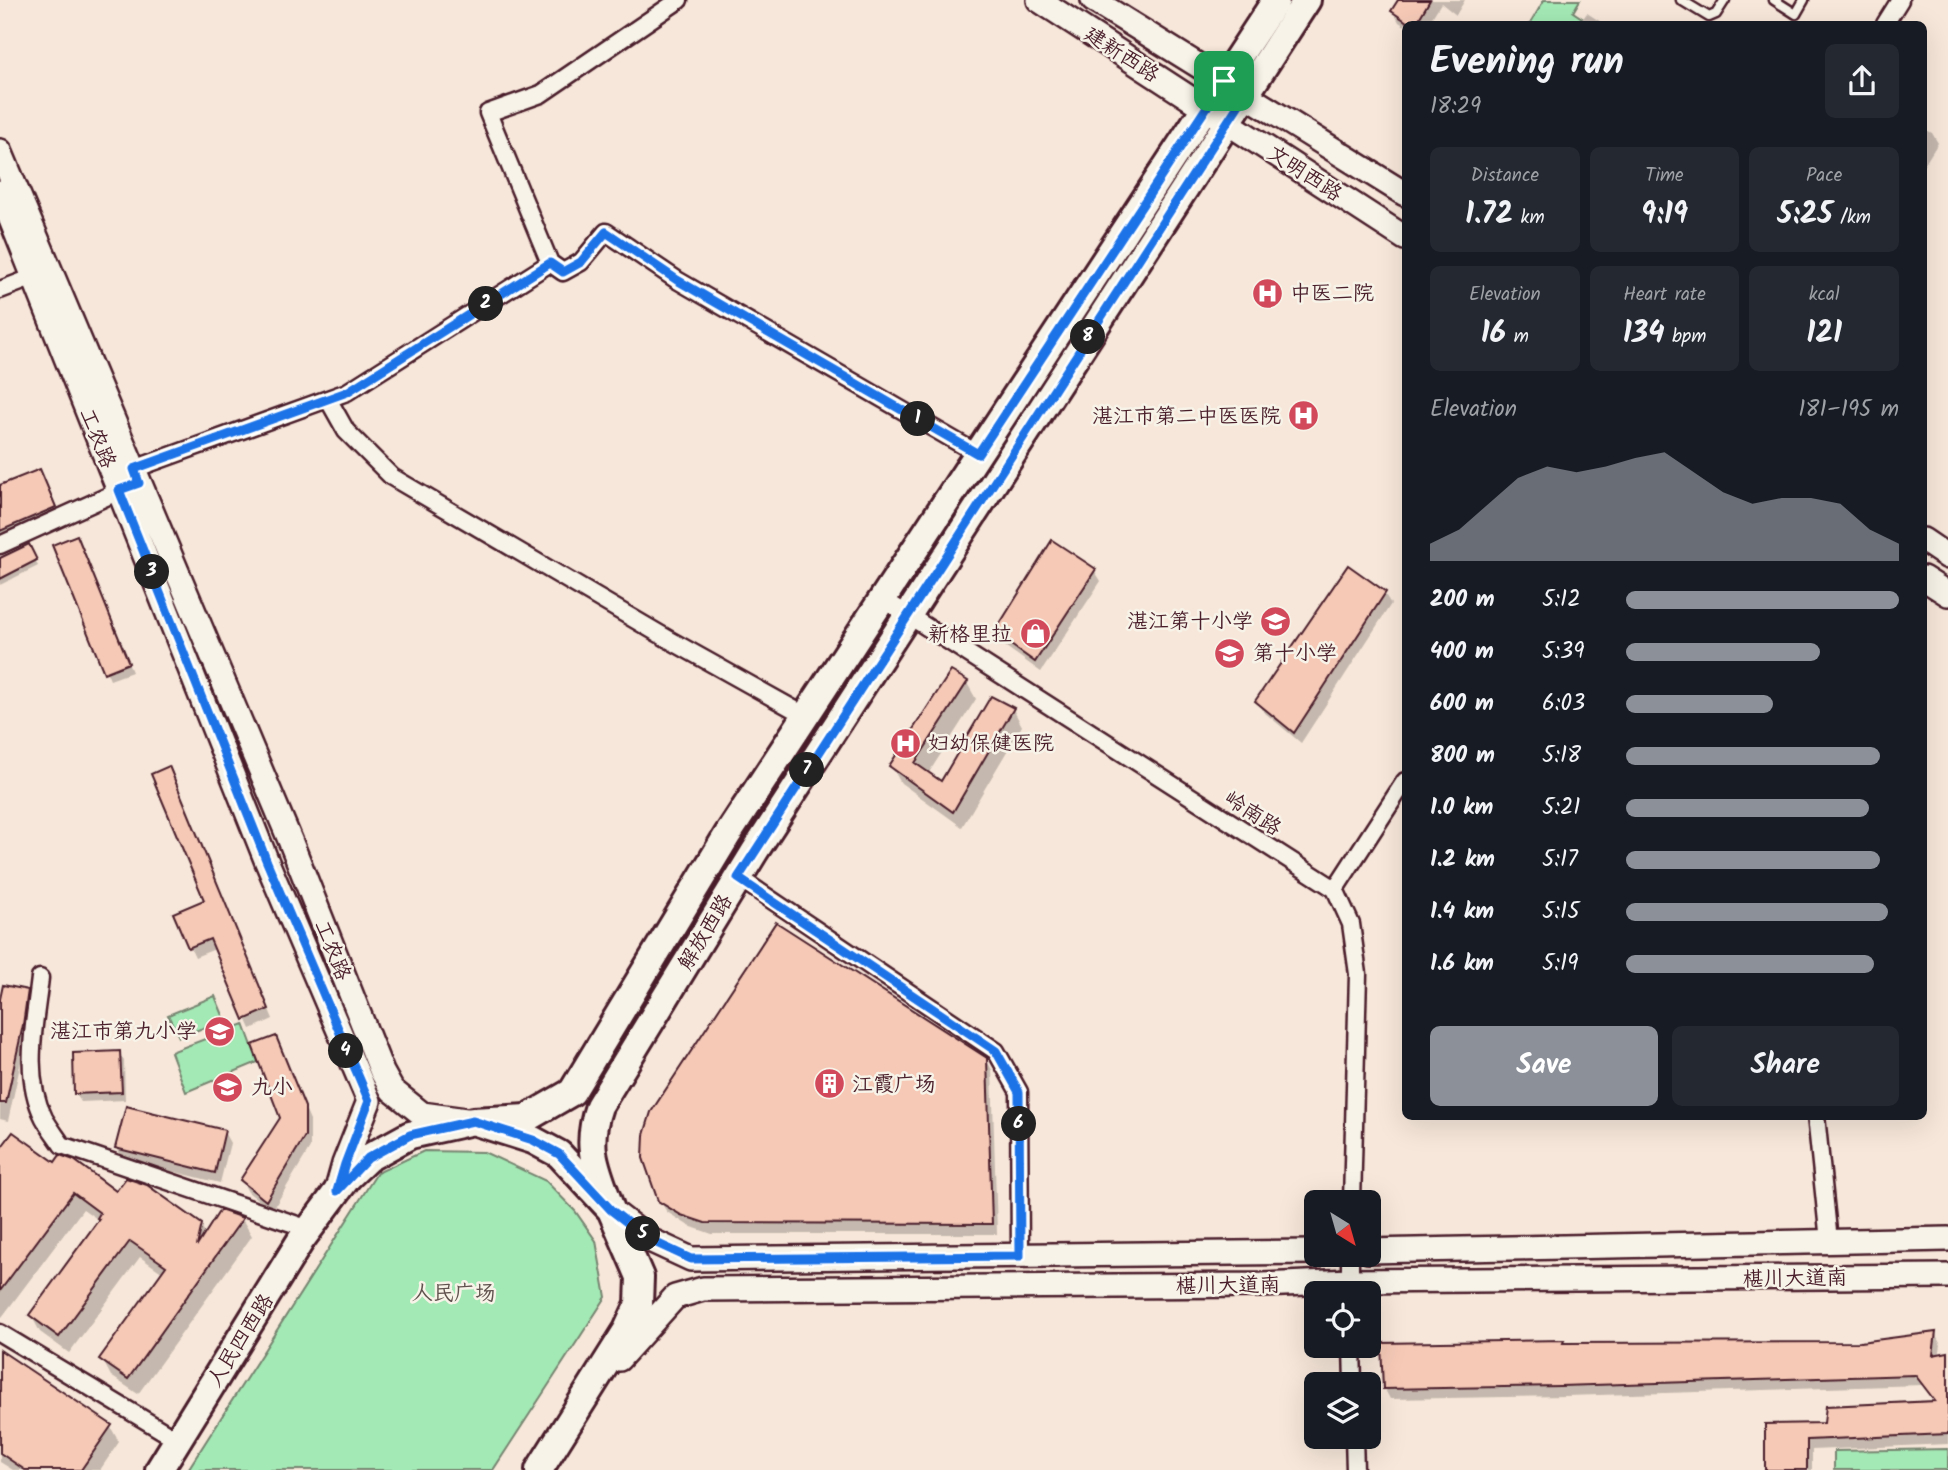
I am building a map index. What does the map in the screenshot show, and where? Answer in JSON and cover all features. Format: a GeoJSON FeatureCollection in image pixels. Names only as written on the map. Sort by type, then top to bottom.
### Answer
{"type":"FeatureCollection","features":[{"type":"Feature","properties":{"kind":"main road","name":"解放西路"},"geometry":{"type":"LineString","coordinates":[[1234,88],[1276,0]]}},
{"type":"Feature","properties":{"kind":"main road","name":"解放西路"},"geometry":{"type":"LineString","coordinates":[[611,1210],[591,1150],[592,1126],[599,1106],[738,878],[908,614],[1216,116],[1234,88],[1307,0]]}},
{"type":"Feature","properties":{"kind":"main road","name":"解放西路"},"geometry":{"type":"LineString","coordinates":[[323,1210],[368,1158],[410,1135],[473,1121],[527,1118],[572,1092],[729,834],[978,454],[1216,116]]}},
{"type":"Feature","properties":{"kind":"main road"},"geometry":{"type":"LineString","coordinates":[[473,1121],[533,1140],[559,1154],[611,1210],[640,1277],[639,1304],[627,1330],[546,1460]]}},
{"type":"Feature","properties":{"kind":"main road","name":"人民四西路"},"geometry":{"type":"LineString","coordinates":[[159,1470],[323,1210]]}},
{"type":"Feature","properties":{"kind":"street"},"geometry":{"type":"LineString","coordinates":[[679,0],[541,94],[488,113],[550,263],[563,272],[581,262],[606,232],[677,280],[978,454]]}},
{"type":"Feature","properties":{"kind":"street","name":"建新西路"},"geometry":{"type":"LineString","coordinates":[[1039,0],[1216,116]]}},
{"type":"Feature","properties":{"kind":"street","name":"建新西路"},"geometry":{"type":"LineString","coordinates":[[1093,0],[1234,88]]}},
{"type":"Feature","properties":{"kind":"street"},"geometry":{"type":"LineString","coordinates":[[1887,21],[1900,0]]}},
{"type":"Feature","properties":{"kind":"street","name":"文明西路"},"geometry":{"type":"LineString","coordinates":[[1234,88],[1402,192]]}},
{"type":"Feature","properties":{"kind":"street","name":"文明西路"},"geometry":{"type":"LineString","coordinates":[[1216,116],[1402,236]]}},
{"type":"Feature","properties":{"kind":"street","name":"工农路"},"geometry":{"type":"LineString","coordinates":[[0,151],[131,481],[267,862],[369,1101],[345,1164],[323,1210]]}},
{"type":"Feature","properties":{"kind":"street","name":"工农路"},"geometry":{"type":"LineString","coordinates":[[0,192],[34,277],[131,481],[284,827],[382,1072],[392,1090],[422,1114],[473,1121]]}},
{"type":"Feature","properties":{"kind":"street"},"geometry":{"type":"LineString","coordinates":[[0,545],[131,481],[347,392],[550,263]]}},
{"type":"Feature","properties":{"kind":"street"},"geometry":{"type":"LineString","coordinates":[[0,290],[34,277]]}},
{"type":"Feature","properties":{"kind":"street"},"geometry":{"type":"LineString","coordinates":[[328,399],[346,431],[392,477],[668,639],[806,716]]}},
{"type":"Feature","properties":{"kind":"street"},"geometry":{"type":"LineString","coordinates":[[1927,543],[1948,557]]}},
{"type":"Feature","properties":{"kind":"street"},"geometry":{"type":"LineString","coordinates":[[1927,581],[1948,594]]}},
{"type":"Feature","properties":{"kind":"street","name":"岭南路"},"geometry":{"type":"LineString","coordinates":[[883,599],[1335,889]]}},
{"type":"Feature","properties":{"kind":"street"},"geometry":{"type":"LineString","coordinates":[[1352,1190],[1358,974],[1350,923],[1335,889],[1402,785]]}},
{"type":"Feature","properties":{"kind":"street"},"geometry":{"type":"LineString","coordinates":[[738,878],[996,1051],[1019,1092],[1020,1256]]}},
{"type":"Feature","properties":{"kind":"street"},"geometry":{"type":"LineString","coordinates":[[40,978],[32,1061],[34,1089],[44,1117],[62,1145],[323,1210]]}},
{"type":"Feature","properties":{"kind":"street"},"geometry":{"type":"LineString","coordinates":[[1816,1120],[1829,1241]]}},
{"type":"Feature","properties":{"kind":"street","name":"椹川大道南"},"geometry":{"type":"LineString","coordinates":[[611,1210],[650,1240],[691,1259],[1304,1252]]}},
{"type":"Feature","properties":{"kind":"street","name":"椹川大道南"},"geometry":{"type":"LineString","coordinates":[[1381,1251],[1948,1239]]}},
{"type":"Feature","properties":{"kind":"street","name":"椹川大道南"},"geometry":{"type":"LineString","coordinates":[[1381,1286],[1948,1276]]}},
{"type":"Feature","properties":{"kind":"street","name":"椹川大道南"},"geometry":{"type":"LineString","coordinates":[[594,1391],[652,1320],[675,1297],[703,1289],[1304,1286]]}},
{"type":"Feature","properties":{"kind":"street"},"geometry":{"type":"LineString","coordinates":[[0,1333],[178,1440]]}},
{"type":"Feature","properties":{"kind":"street"},"geometry":{"type":"LineString","coordinates":[[546,1460],[594,1391]]}},
{"type":"Feature","properties":{"kind":"street"},"geometry":{"type":"LineString","coordinates":[[1354,1449],[1355,1470]]}},
{"type":"Feature","properties":{"kind":"lane"},"geometry":{"type":"LineString","coordinates":[[1681,0],[1709,17],[1716,14],[1725,0]]}},
{"type":"Feature","properties":{"kind":"lane"},"geometry":{"type":"LineString","coordinates":[[1774,0],[1796,14],[1804,0]]}},
{"type":"Feature","properties":{"kind":"green space"},"geometry":{"type":"Polygon","coordinates":[[[1544,0],[1580,0],[1573,12],[1582,18],[1580,21],[1532,21],[1544,0]]]}},
{"type":"Feature","properties":{"kind":"green space"},"geometry":{"type":"Polygon","coordinates":[[[215,996],[225,1020],[179,1037],[168,1015],[215,996]]]}},
{"type":"Feature","properties":{"kind":"green space"},"geometry":{"type":"Polygon","coordinates":[[[244,1024],[258,1062],[186,1092],[171,1052],[244,1024]]]}},
{"type":"Feature","properties":{"kind":"green space","name":"人民广场"},"geometry":{"type":"Polygon","coordinates":[[[424,1151],[484,1152],[546,1181],[575,1211],[596,1241],[606,1297],[493,1470],[189,1468],[377,1173],[424,1151]]]}},
{"type":"Feature","properties":{"kind":"green space"},"geometry":{"type":"Polygon","coordinates":[[[1948,1449],[1948,1470],[1834,1470],[1834,1451],[1948,1449]]]}},
{"type":"Feature","properties":{"kind":"building"},"geometry":{"type":"Polygon","coordinates":[[[1398,0],[1430,0],[1418,21],[1406,21],[1391,11],[1398,0]]]}},
{"type":"Feature","properties":{"kind":"building"},"geometry":{"type":"Polygon","coordinates":[[[40,469],[56,507],[0,531],[0,485],[40,469]]]}},
{"type":"Feature","properties":{"kind":"building"},"geometry":{"type":"Polygon","coordinates":[[[77,535],[129,663],[104,673],[52,545],[77,535]]]}},
{"type":"Feature","properties":{"kind":"building"},"geometry":{"type":"Polygon","coordinates":[[[1052,540],[1096,569],[1035,662],[994,633],[1052,540]]]}},
{"type":"Feature","properties":{"kind":"building"},"geometry":{"type":"Polygon","coordinates":[[[29,544],[37,560],[0,579],[0,558],[29,544]]]}},
{"type":"Feature","properties":{"kind":"building"},"geometry":{"type":"Polygon","coordinates":[[[1348,565],[1386,592],[1294,733],[1255,701],[1348,565]]]}},
{"type":"Feature","properties":{"kind":"building"},"geometry":{"type":"Polygon","coordinates":[[[951,671],[968,681],[915,763],[941,781],[991,696],[1014,708],[953,812],[889,766],[951,671]]]}},
{"type":"Feature","properties":{"kind":"building"},"geometry":{"type":"Polygon","coordinates":[[[169,766],[269,1009],[244,1020],[210,939],[188,948],[173,913],[204,900],[151,774],[169,766]]]}},
{"type":"Feature","properties":{"kind":"building","name":"江霞广场"},"geometry":{"type":"Polygon","coordinates":[[[776,922],[987,1058],[992,1224],[705,1223],[681,1215],[658,1201],[643,1158],[644,1135],[651,1112],[776,922]]]}},
{"type":"Feature","properties":{"kind":"building"},"geometry":{"type":"Polygon","coordinates":[[[3,985],[28,990],[6,1103],[0,1103],[0,999],[3,985]]]}},
{"type":"Feature","properties":{"kind":"building"},"geometry":{"type":"Polygon","coordinates":[[[276,1036],[305,1107],[305,1136],[266,1201],[240,1180],[280,1118],[252,1045],[276,1036]]]}},
{"type":"Feature","properties":{"kind":"building"},"geometry":{"type":"Polygon","coordinates":[[[120,1051],[122,1092],[74,1094],[73,1053],[120,1051]]]}},
{"type":"Feature","properties":{"kind":"building"},"geometry":{"type":"Polygon","coordinates":[[[126,1106],[225,1130],[215,1173],[115,1148],[126,1106]]]}},
{"type":"Feature","properties":{"kind":"building"},"geometry":{"type":"Polygon","coordinates":[[[13,1132],[55,1162],[60,1155],[74,1160],[116,1191],[126,1178],[147,1185],[202,1224],[197,1246],[220,1210],[243,1218],[128,1379],[99,1359],[166,1266],[130,1241],[59,1337],[29,1315],[99,1219],[97,1218],[100,1213],[73,1193],[0,1291],[0,1149],[13,1132]]]}},
{"type":"Feature","properties":{"kind":"building"},"geometry":{"type":"Polygon","coordinates":[[[1936,1332],[1933,1355],[1948,1352],[1948,1434],[1807,1440],[1807,1470],[1765,1470],[1765,1424],[1824,1423],[1826,1406],[1935,1401],[1915,1375],[1383,1389],[1381,1343],[1564,1340],[1563,1343],[1860,1342],[1936,1332]]]}},
{"type":"Feature","properties":{"kind":"building"},"geometry":{"type":"Polygon","coordinates":[[[0,1350],[112,1425],[81,1470],[25,1470],[0,1453],[0,1350]]]}},
{"type":"Feature","properties":{"kind":"place","name":"中医二院"},"geometry":{"type":"Point","coordinates":[1267,293]}},
{"type":"Feature","properties":{"kind":"place","name":"湛江市第二中医医院"},"geometry":{"type":"Point","coordinates":[1304,416]}},
{"type":"Feature","properties":{"kind":"place","name":"湛江第十小学"},"geometry":{"type":"Point","coordinates":[1276,621]}},
{"type":"Feature","properties":{"kind":"place","name":"新格里拉"},"geometry":{"type":"Point","coordinates":[1035,634]}},
{"type":"Feature","properties":{"kind":"place","name":"第十小学"},"geometry":{"type":"Point","coordinates":[1230,653]}},
{"type":"Feature","properties":{"kind":"place","name":"妇幼保健医院"},"geometry":{"type":"Point","coordinates":[905,743]}},
{"type":"Feature","properties":{"kind":"place","name":"湛江市第九小学"},"geometry":{"type":"Point","coordinates":[220,1031]}},
{"type":"Feature","properties":{"kind":"place","name":"江霞广场"},"geometry":{"type":"Point","coordinates":[829,1084]}},
{"type":"Feature","properties":{"kind":"place","name":"九小"},"geometry":{"type":"Point","coordinates":[228,1087]}},
{"type":"Feature","properties":{"kind":"route"},"geometry":{"type":"LineString","coordinates":[[1224,81],[1245,95],[738,878],[996,1051],[1019,1092],[1020,1256],[691,1259],[650,1240],[611,1210],[559,1154],[533,1140],[473,1121],[410,1135],[368,1158],[337,1191],[369,1101],[267,862],[119,490],[139,483],[134,469],[347,392],[550,263],[563,272],[581,262],[606,232],[677,280],[978,454],[1224,81]]}}]}
